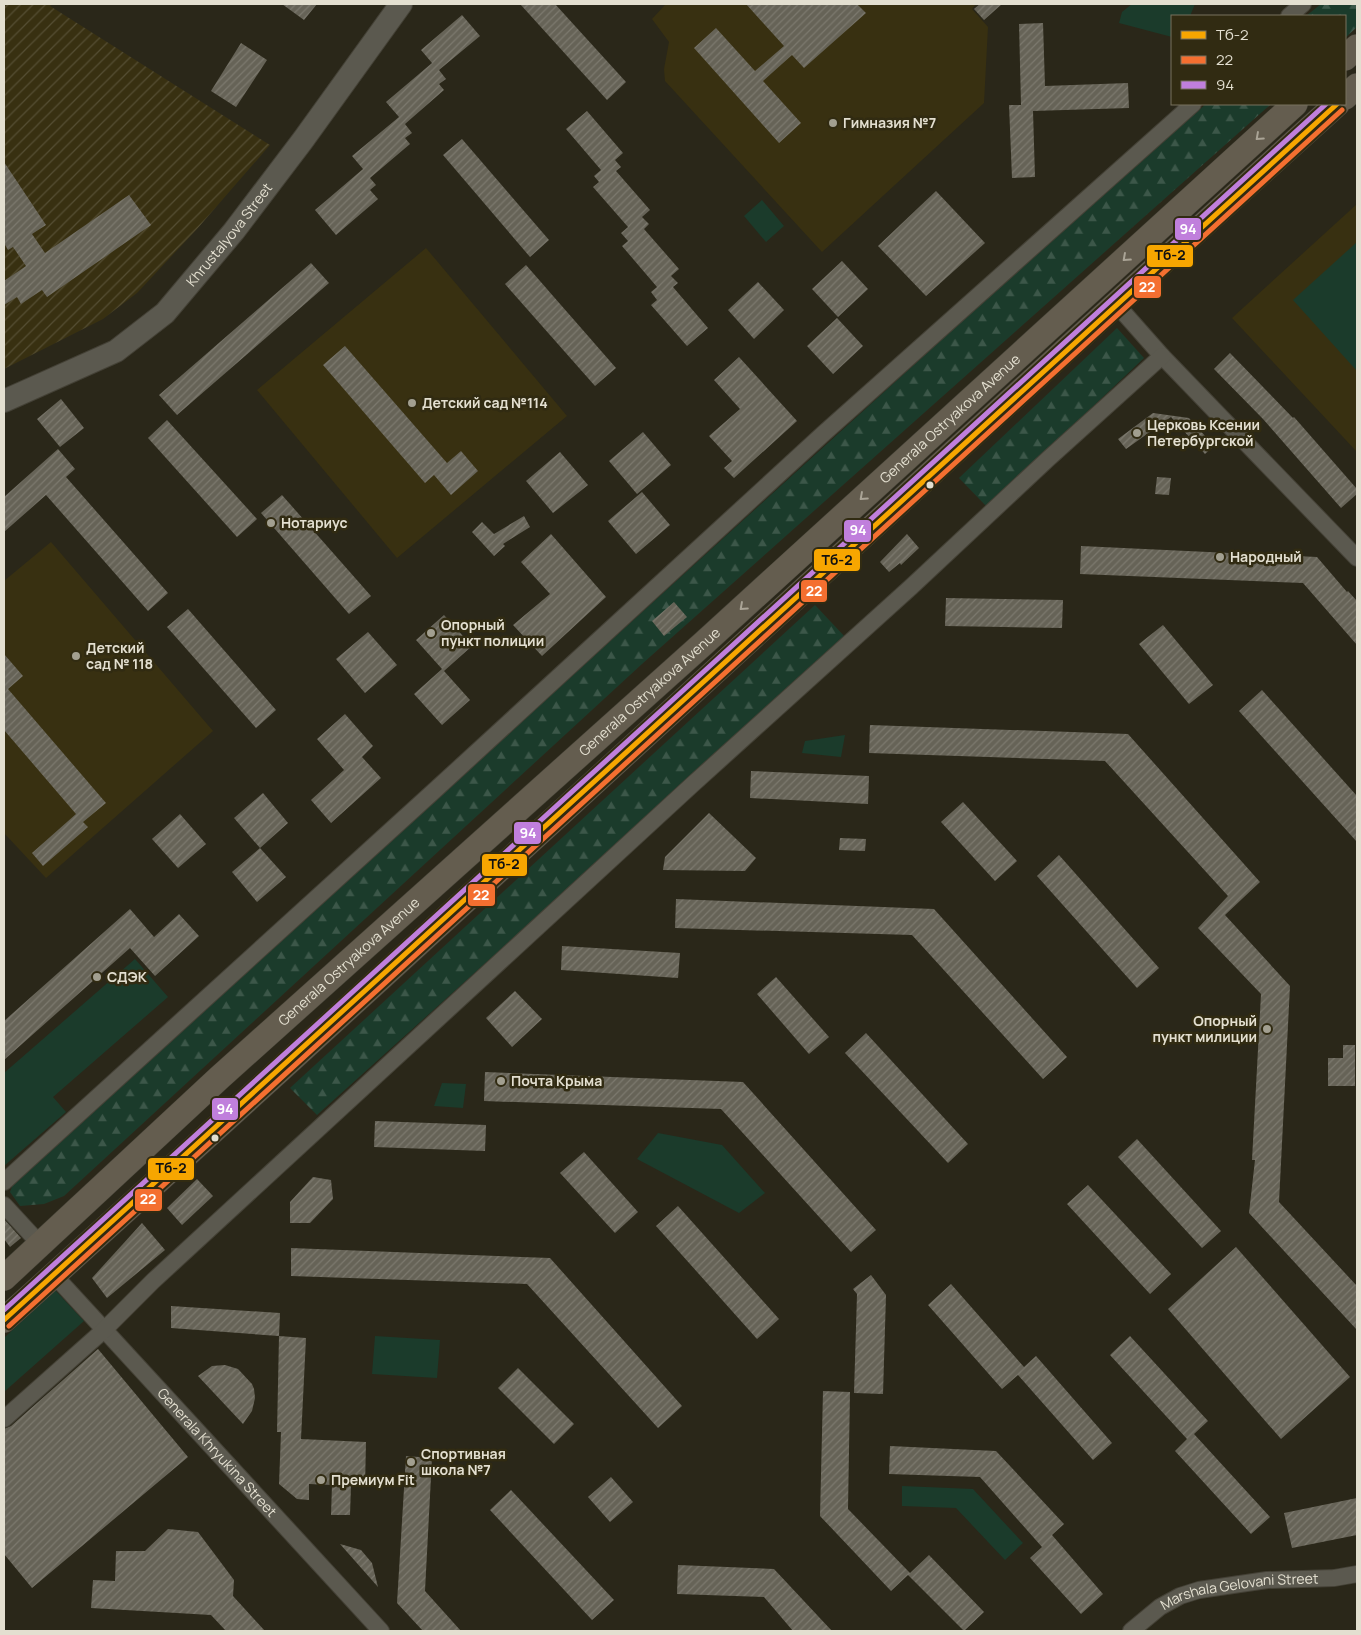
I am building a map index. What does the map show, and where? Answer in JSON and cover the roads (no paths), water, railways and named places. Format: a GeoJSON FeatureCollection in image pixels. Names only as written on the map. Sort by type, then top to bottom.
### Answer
{"type":"FeatureCollection","features":[{"type":"Feature","properties":{"kind":"main road","name":"Khrustalyova Street"},"geometry":{"type":"LineString","coordinates":[[4,401],[116,351],[165,313],[234,231],[401,4]]}},
{"type":"Feature","properties":{"kind":"main road"},"geometry":{"type":"LineString","coordinates":[[1346,57],[1357,47]]}},
{"type":"Feature","properties":{"kind":"main road"},"geometry":{"type":"LineString","coordinates":[[1346,96],[1357,86]]}},
{"type":"Feature","properties":{"kind":"main road","name":"Generala Ostryakova Avenue"},"geometry":{"type":"LineString","coordinates":[[4,1278],[39,1243],[366,945],[705,642],[1294,105]]}},
{"type":"Feature","properties":{"kind":"main road","name":"Generala Ostryakova Avenue"},"geometry":{"type":"LineString","coordinates":[[4,1320],[1336,105]]}},
{"type":"Feature","properties":{"kind":"street"},"geometry":{"type":"LineString","coordinates":[[1290,15],[1303,4]]}},
{"type":"Feature","properties":{"kind":"street"},"geometry":{"type":"LineString","coordinates":[[4,1182],[823,434],[1192,105]]}},
{"type":"Feature","properties":{"kind":"street"},"geometry":{"type":"LineString","coordinates":[[1116,304],[1162,356],[1357,558]]}},
{"type":"Feature","properties":{"kind":"street"},"geometry":{"type":"LineString","coordinates":[[4,1419],[104,1330],[153,1281],[503,958],[1162,356]]}},
{"type":"Feature","properties":{"kind":"street"},"geometry":{"type":"LineString","coordinates":[[4,1205],[39,1243]]}},
{"type":"Feature","properties":{"kind":"street","name":"Generala Khryukina Street"},"geometry":{"type":"LineString","coordinates":[[54,1275],[381,1631]]}},
{"type":"Feature","properties":{"kind":"street","name":"Marshala Gelovani Street"},"geometry":{"type":"LineString","coordinates":[[1131,1631],[1160,1607],[1180,1596],[1199,1590],[1267,1580],[1334,1578],[1357,1574]]}},
{"type":"Feature","properties":{"kind":"place","name":"Гимназия №7"},"geometry":{"type":"Point","coordinates":[833,123]}},
{"type":"Feature","properties":{"kind":"place","name":"Детский сад №114"},"geometry":{"type":"Point","coordinates":[412,403]}},
{"type":"Feature","properties":{"kind":"place","name":"Церковь Ксении Петербургской"},"geometry":{"type":"Point","coordinates":[1137,433]}},
{"type":"Feature","properties":{"kind":"place","name":"Нотариус"},"geometry":{"type":"Point","coordinates":[271,523]}},
{"type":"Feature","properties":{"kind":"place","name":"Народный"},"geometry":{"type":"Point","coordinates":[1220,557]}},
{"type":"Feature","properties":{"kind":"place","name":"Опорный пункт полиции"},"geometry":{"type":"Point","coordinates":[431,633]}},
{"type":"Feature","properties":{"kind":"place","name":"Детский сад № 118"},"geometry":{"type":"Point","coordinates":[76,656]}},
{"type":"Feature","properties":{"kind":"place","name":"СДЭК"},"geometry":{"type":"Point","coordinates":[97,977]}},
{"type":"Feature","properties":{"kind":"place","name":"Опорный пункт милиции"},"geometry":{"type":"Point","coordinates":[1267,1029]}},
{"type":"Feature","properties":{"kind":"place","name":"Почта Крыма"},"geometry":{"type":"Point","coordinates":[501,1081]}},
{"type":"Feature","properties":{"kind":"place","name":"Спортивная школа №7"},"geometry":{"type":"Point","coordinates":[411,1462]}},
{"type":"Feature","properties":{"kind":"place","name":"Премиум Fit"},"geometry":{"type":"Point","coordinates":[321,1480]}}]}
